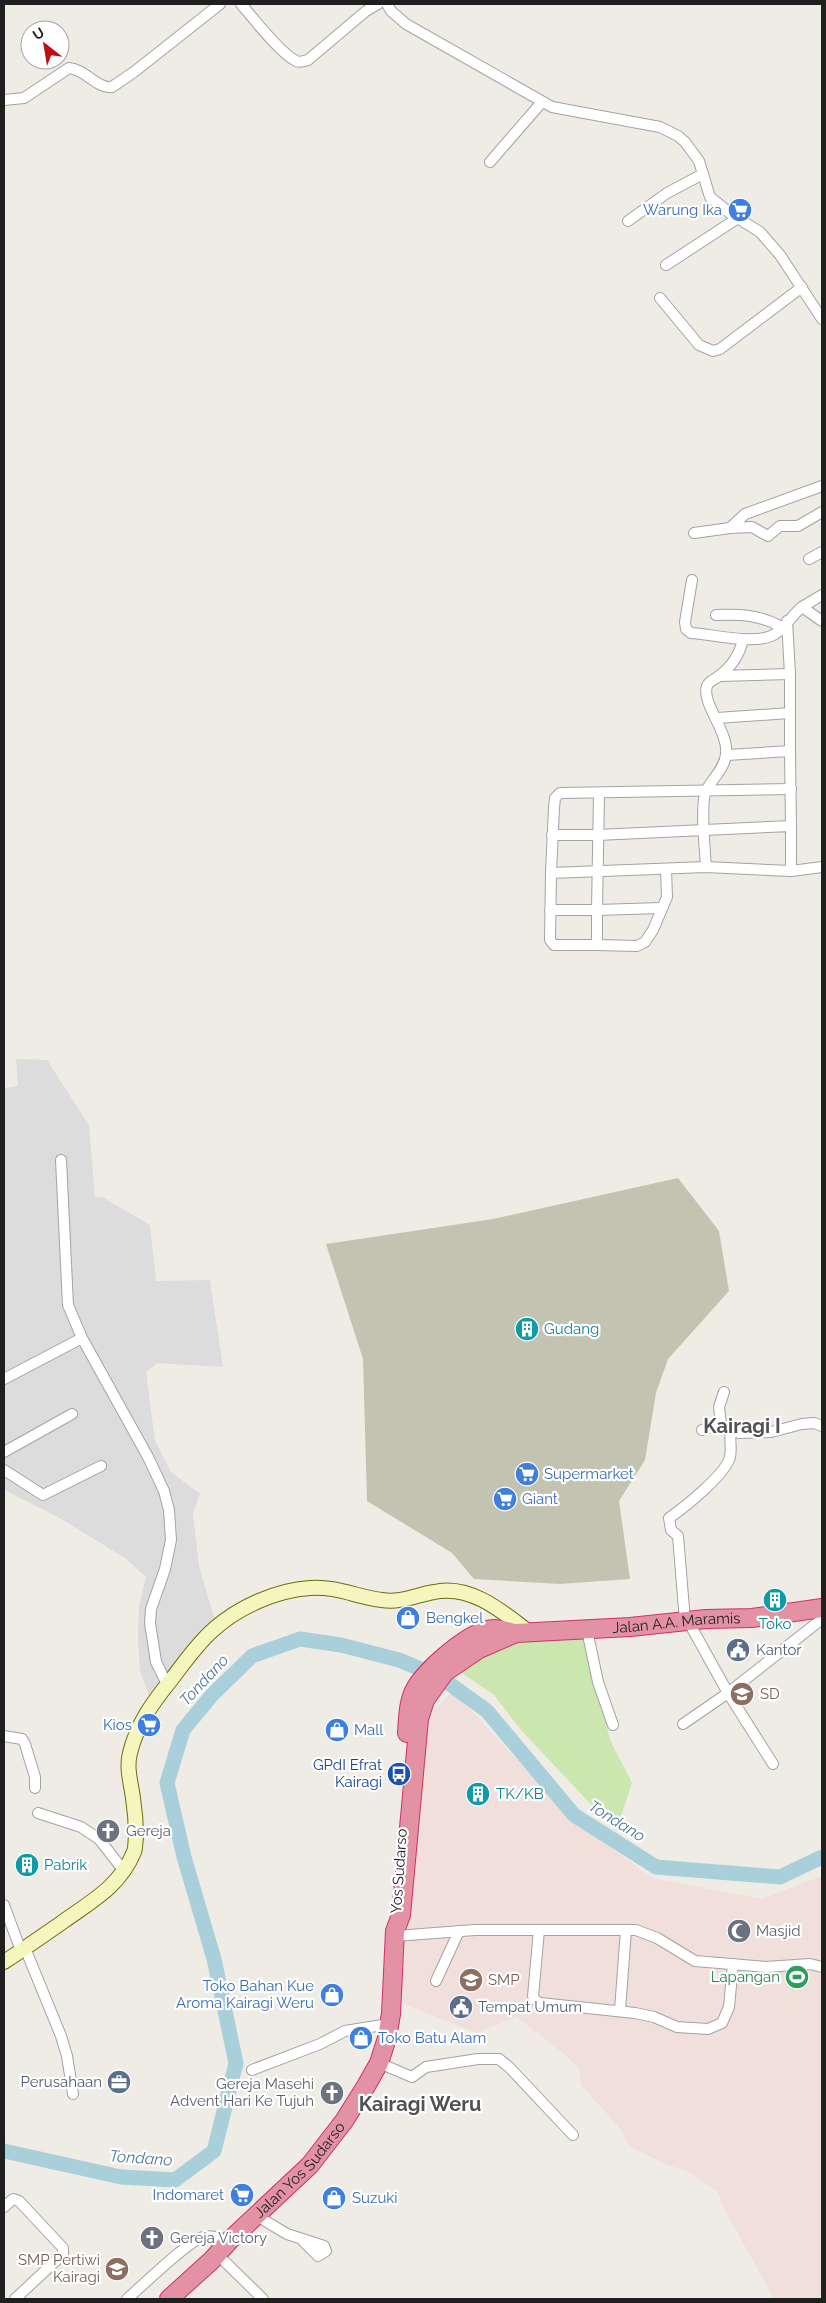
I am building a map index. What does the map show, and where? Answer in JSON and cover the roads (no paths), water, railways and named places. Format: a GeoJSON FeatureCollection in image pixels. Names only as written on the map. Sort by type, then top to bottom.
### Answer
{"type":"FeatureCollection","features":[{"type":"Feature","properties":{"kind":"highway","name":"Jalan A.A. Maramis"},"geometry":{"type":"LineString","coordinates":[[523,1633],[769,1616],[822,1608]]}},
{"type":"Feature","properties":{"kind":"highway","name":"Yos Sudarso"},"geometry":{"type":"LineString","coordinates":[[396,1930],[401,1915],[420,1695],[470,1646],[523,1633]]}},
{"type":"Feature","properties":{"kind":"highway","name":"Jalan Yos Sudarso"},"geometry":{"type":"LineString","coordinates":[[169,2299],[316,2158],[344,2121],[379,2063],[389,2024],[396,1930]]}},
{"type":"Feature","properties":{"kind":"main road"},"geometry":{"type":"LineString","coordinates":[[4,1962],[98,1899],[114,1884],[124,1871],[135,1850],[134,1801],[128,1767],[130,1753],[147,1710],[194,1650],[212,1630],[229,1617],[286,1592],[310,1588],[330,1588],[389,1601],[406,1600],[420,1595],[447,1590],[472,1595],[490,1604],[523,1633]]}},
{"type":"Feature","properties":{"kind":"street"},"geometry":{"type":"LineString","coordinates":[[4,100],[24,98],[69,68],[77,69],[107,88],[112,87],[134,72],[220,4]]}},
{"type":"Feature","properties":{"kind":"street"},"geometry":{"type":"LineString","coordinates":[[241,4],[272,40],[295,60],[300,62],[308,60],[366,11],[378,4]]}},
{"type":"Feature","properties":{"kind":"street"},"geometry":{"type":"LineString","coordinates":[[387,4],[391,11],[406,24],[542,102],[560,110],[665,129],[685,142],[699,161],[710,197],[760,232],[802,287],[822,319]]}},
{"type":"Feature","properties":{"kind":"street"},"geometry":{"type":"LineString","coordinates":[[490,162],[542,102]]}},
{"type":"Feature","properties":{"kind":"street"},"geometry":{"type":"LineString","coordinates":[[628,221],[667,193],[703,174]]}},
{"type":"Feature","properties":{"kind":"street"},"geometry":{"type":"LineString","coordinates":[[666,265],[738,218]]}},
{"type":"Feature","properties":{"kind":"street"},"geometry":{"type":"LineString","coordinates":[[660,298],[699,345],[717,351],[802,287]]}},
{"type":"Feature","properties":{"kind":"street"},"geometry":{"type":"LineString","coordinates":[[730,528],[745,514],[822,486]]}},
{"type":"Feature","properties":{"kind":"street"},"geometry":{"type":"LineString","coordinates":[[694,533],[752,527],[768,536],[780,526],[798,526],[822,512]]}},
{"type":"Feature","properties":{"kind":"street"},"geometry":{"type":"LineString","coordinates":[[809,559],[822,552]]}},
{"type":"Feature","properties":{"kind":"street"},"geometry":{"type":"LineString","coordinates":[[692,580],[684,622],[688,631],[743,639],[769,638],[802,607],[822,595]]}},
{"type":"Feature","properties":{"kind":"street"},"geometry":{"type":"LineString","coordinates":[[802,607],[822,621]]}},
{"type":"Feature","properties":{"kind":"street"},"geometry":{"type":"LineString","coordinates":[[716,615],[750,615],[784,624]]}},
{"type":"Feature","properties":{"kind":"street"},"geometry":{"type":"LineString","coordinates":[[784,624],[790,674],[791,871]]}},
{"type":"Feature","properties":{"kind":"street"},"geometry":{"type":"LineString","coordinates":[[706,867],[704,830],[706,792],[718,773],[726,755],[726,742],[717,718],[707,700],[706,693],[709,682],[719,676],[736,657],[743,639]]}},
{"type":"Feature","properties":{"kind":"street"},"geometry":{"type":"LineString","coordinates":[[719,676],[790,674]]}},
{"type":"Feature","properties":{"kind":"street"},"geometry":{"type":"LineString","coordinates":[[717,718],[790,713]]}},
{"type":"Feature","properties":{"kind":"street"},"geometry":{"type":"LineString","coordinates":[[726,755],[790,751]]}},
{"type":"Feature","properties":{"kind":"street"},"geometry":{"type":"LineString","coordinates":[[666,870],[668,892],[653,930],[641,945],[554,944],[550,940],[552,835],[555,798],[558,795],[563,793],[791,790]]}},
{"type":"Feature","properties":{"kind":"street"},"geometry":{"type":"LineString","coordinates":[[596,945],[599,794]]}},
{"type":"Feature","properties":{"kind":"street"},"geometry":{"type":"LineString","coordinates":[[552,835],[597,835],[791,826]]}},
{"type":"Feature","properties":{"kind":"street"},"geometry":{"type":"LineString","coordinates":[[551,873],[597,873],[706,867],[791,871],[822,868]]}},
{"type":"Feature","properties":{"kind":"street"},"geometry":{"type":"LineString","coordinates":[[550,910],[661,908]]}},
{"type":"Feature","properties":{"kind":"street"},"geometry":{"type":"LineString","coordinates":[[61,1160],[68,1305],[82,1338],[148,1457],[164,1491],[169,1510],[171,1540],[165,1570],[151,1609],[150,1623],[156,1662],[167,1684]]}},
{"type":"Feature","properties":{"kind":"street"},"geometry":{"type":"LineString","coordinates":[[4,1379],[82,1338]]}},
{"type":"Feature","properties":{"kind":"street"},"geometry":{"type":"LineString","coordinates":[[721,1424],[719,1407],[724,1392]]}},
{"type":"Feature","properties":{"kind":"street"},"geometry":{"type":"LineString","coordinates":[[4,1452],[72,1414]]}},
{"type":"Feature","properties":{"kind":"street"},"geometry":{"type":"LineString","coordinates":[[702,1430],[721,1424],[739,1433],[770,1432],[814,1422],[822,1426]]}},
{"type":"Feature","properties":{"kind":"street"},"geometry":{"type":"LineString","coordinates":[[731,1429],[729,1442],[730,1459],[721,1473],[669,1518],[671,1530],[678,1536],[687,1621],[728,1693],[773,1764]]}},
{"type":"Feature","properties":{"kind":"street"},"geometry":{"type":"LineString","coordinates":[[4,1470],[43,1495],[101,1466]]}},
{"type":"Feature","properties":{"kind":"street"},"geometry":{"type":"LineString","coordinates":[[683,1724],[728,1693],[822,1619]]}},
{"type":"Feature","properties":{"kind":"street"},"geometry":{"type":"LineString","coordinates":[[587,1630],[598,1682],[613,1725]]}},
{"type":"Feature","properties":{"kind":"street"},"geometry":{"type":"LineString","coordinates":[[4,1736],[22,1740],[25,1744],[35,1777],[35,1788]]}},
{"type":"Feature","properties":{"kind":"street"},"geometry":{"type":"LineString","coordinates":[[38,1813],[81,1828],[99,1839],[124,1871]]}},
{"type":"Feature","properties":{"kind":"street"},"geometry":{"type":"LineString","coordinates":[[4,1905],[61,2036],[67,2056],[73,2094]]}},
{"type":"Feature","properties":{"kind":"street"},"geometry":{"type":"LineString","coordinates":[[396,1930],[636,1930],[657,1938],[696,1961],[766,1967],[810,1964],[822,1967]]}},
{"type":"Feature","properties":{"kind":"street"},"geometry":{"type":"LineString","coordinates":[[539,1930],[533,1996],[535,2000],[540,2003],[620,2010],[654,2017],[677,2027],[708,2029],[716,2027],[726,2019],[734,1964]]}},
{"type":"Feature","properties":{"kind":"street"},"geometry":{"type":"LineString","coordinates":[[620,2010],[626,1930]]}},
{"type":"Feature","properties":{"kind":"street"},"geometry":{"type":"LineString","coordinates":[[436,1981],[458,1931]]}},
{"type":"Feature","properties":{"kind":"street"},"geometry":{"type":"LineString","coordinates":[[252,2070],[320,2044],[344,2031],[389,2024]]}},
{"type":"Feature","properties":{"kind":"street"},"geometry":{"type":"LineString","coordinates":[[379,2063],[412,2077],[426,2067],[499,2059],[509,2067],[573,2135]]}},
{"type":"Feature","properties":{"kind":"street"},"geometry":{"type":"LineString","coordinates":[[4,2206],[13,2199],[19,2201],[63,2248],[63,2254],[15,2299]]}},
{"type":"Feature","properties":{"kind":"street"},"geometry":{"type":"LineString","coordinates":[[257,2216],[286,2234],[303,2241]]}},
{"type":"Feature","properties":{"kind":"street"},"geometry":{"type":"LineString","coordinates":[[127,2299],[200,2238],[213,2236],[230,2240]]}},
{"type":"Feature","properties":{"kind":"street"},"geometry":{"type":"LineString","coordinates":[[217,2254],[263,2299]]}},
{"type":"Feature","properties":{"kind":"waterway","name":"Tondano"},"geometry":{"type":"LineString","coordinates":[[4,2151],[121,2177],[175,2180],[214,2151],[236,2063],[214,1959],[184,1857],[167,1783],[183,1730],[212,1695],[252,1656],[300,1639],[341,1645],[399,1660],[440,1677],[487,1711],[574,1815],[656,1867],[780,1877],[822,1857]]}},
{"type":"Feature","properties":{"kind":"place","name":"Warung Ika"},"geometry":{"type":"Point","coordinates":[740,210]}},
{"type":"Feature","properties":{"kind":"place","name":"Gudang"},"geometry":{"type":"Point","coordinates":[527,1329]}},
{"type":"Feature","properties":{"kind":"place","name":"Supermarket"},"geometry":{"type":"Point","coordinates":[527,1474]}},
{"type":"Feature","properties":{"kind":"place","name":"Giant"},"geometry":{"type":"Point","coordinates":[505,1499]}},
{"type":"Feature","properties":{"kind":"place","name":"Toko"},"geometry":{"type":"Point","coordinates":[775,1600]}},
{"type":"Feature","properties":{"kind":"place","name":"Bengkel"},"geometry":{"type":"Point","coordinates":[408,1618]}},
{"type":"Feature","properties":{"kind":"place","name":"Kantor"},"geometry":{"type":"Point","coordinates":[738,1650]}},
{"type":"Feature","properties":{"kind":"place","name":"SD"},"geometry":{"type":"Point","coordinates":[742,1694]}},
{"type":"Feature","properties":{"kind":"place","name":"Kios"},"geometry":{"type":"Point","coordinates":[149,1725]}},
{"type":"Feature","properties":{"kind":"place","name":"Mall"},"geometry":{"type":"Point","coordinates":[337,1730]}},
{"type":"Feature","properties":{"kind":"place","name":"GPdI Efrat Kairagi"},"geometry":{"type":"Point","coordinates":[399,1774]}},
{"type":"Feature","properties":{"kind":"place","name":"TK/KB"},"geometry":{"type":"Point","coordinates":[478,1794]}},
{"type":"Feature","properties":{"kind":"place","name":"Gereja"},"geometry":{"type":"Point","coordinates":[108,1831]}},
{"type":"Feature","properties":{"kind":"place","name":"Pabrik"},"geometry":{"type":"Point","coordinates":[27,1865]}},
{"type":"Feature","properties":{"kind":"place","name":"Masjid"},"geometry":{"type":"Point","coordinates":[739,1931]}},
{"type":"Feature","properties":{"kind":"place","name":"Lapangan"},"geometry":{"type":"Point","coordinates":[797,1977]}},
{"type":"Feature","properties":{"kind":"place","name":"SMP"},"geometry":{"type":"Point","coordinates":[471,1980]}},
{"type":"Feature","properties":{"kind":"place","name":"Toko Bahan Kue Aroma Kairagi Weru"},"geometry":{"type":"Point","coordinates":[332,1995]}},
{"type":"Feature","properties":{"kind":"place","name":"Tempat Umum"},"geometry":{"type":"Point","coordinates":[461,2007]}},
{"type":"Feature","properties":{"kind":"place","name":"Toko Batu Alam"},"geometry":{"type":"Point","coordinates":[361,2038]}},
{"type":"Feature","properties":{"kind":"place","name":"Perusahaan"},"geometry":{"type":"Point","coordinates":[119,2082]}},
{"type":"Feature","properties":{"kind":"place","name":"Gereja Masehi Advent Hari Ke Tujuh"},"geometry":{"type":"Point","coordinates":[332,2093]}},
{"type":"Feature","properties":{"kind":"place","name":"Indomaret"},"geometry":{"type":"Point","coordinates":[242,2195]}},
{"type":"Feature","properties":{"kind":"place","name":"Suzuki"},"geometry":{"type":"Point","coordinates":[334,2198]}},
{"type":"Feature","properties":{"kind":"place","name":"Gereja Victory"},"geometry":{"type":"Point","coordinates":[152,2238]}},
{"type":"Feature","properties":{"kind":"place","name":"SMP Pertiwi Kairagi"},"geometry":{"type":"Point","coordinates":[117,2269]}},
{"type":"Feature","properties":{"kind":"district","name":"Kairagi I"},"geometry":{"type":"Point","coordinates":[742,1426]}},
{"type":"Feature","properties":{"kind":"district","name":"Kairagi Weru"},"geometry":{"type":"Point","coordinates":[420,2104]}}]}
